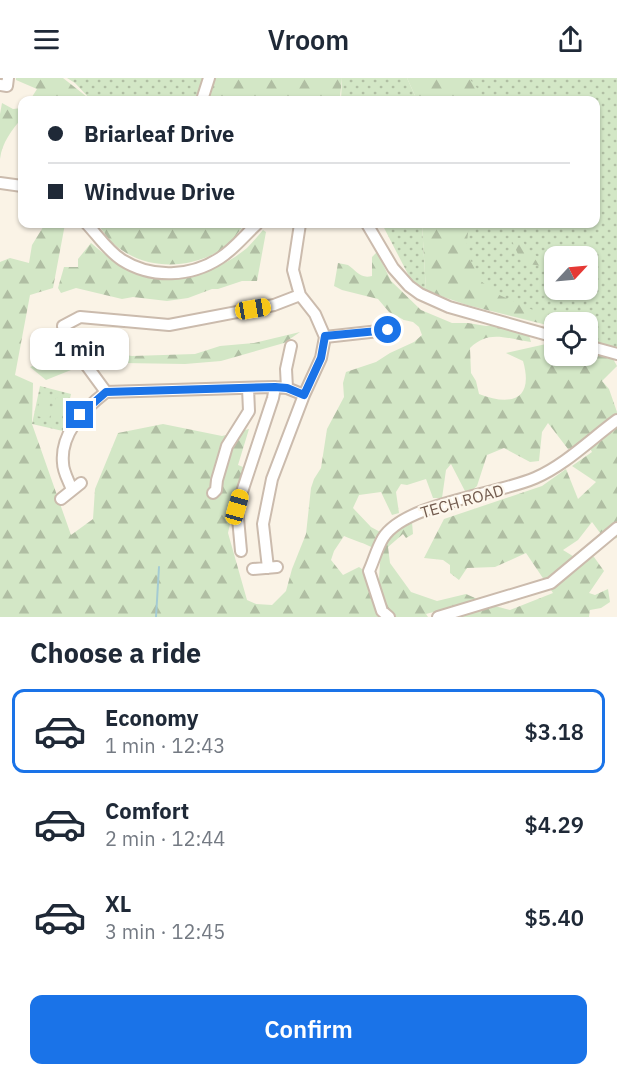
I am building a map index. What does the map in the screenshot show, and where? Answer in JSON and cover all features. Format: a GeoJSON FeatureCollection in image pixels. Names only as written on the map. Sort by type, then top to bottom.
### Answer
{"type":"FeatureCollection","features":[{"type":"Feature","properties":{"kind":"street"},"geometry":{"type":"LineString","coordinates":[[0,85],[6,86],[9,78]]}},
{"type":"Feature","properties":{"kind":"street"},"geometry":{"type":"LineString","coordinates":[[203,96],[208,78]]}},
{"type":"Feature","properties":{"kind":"street"},"geometry":{"type":"LineString","coordinates":[[0,183],[18,184]]}},
{"type":"Feature","properties":{"kind":"street"},"geometry":{"type":"LineString","coordinates":[[90,228],[123,261],[146,270],[170,274],[195,271],[219,259],[253,228]]}},
{"type":"Feature","properties":{"kind":"street"},"geometry":{"type":"LineString","coordinates":[[253,569],[272,568],[263,524],[272,479],[304,395],[321,358],[325,336],[315,314],[300,295],[293,270],[299,228]]}},
{"type":"Feature","properties":{"kind":"street"},"geometry":{"type":"LineString","coordinates":[[369,228],[393,268],[409,286],[420,294],[449,307],[544,334]]}},
{"type":"Feature","properties":{"kind":"street"},"geometry":{"type":"LineString","coordinates":[[106,392],[84,362],[65,343],[63,326],[80,317],[169,325],[274,305],[300,295]]}},
{"type":"Feature","properties":{"kind":"street"},"geometry":{"type":"LineString","coordinates":[[325,336],[388,330]]}},
{"type":"Feature","properties":{"kind":"street"},"geometry":{"type":"LineString","coordinates":[[287,388],[286,369],[291,346]]}},
{"type":"Feature","properties":{"kind":"street"},"geometry":{"type":"LineString","coordinates":[[598,349],[617,354]]}},
{"type":"Feature","properties":{"kind":"street"},"geometry":{"type":"LineString","coordinates":[[61,499],[77,487],[63,465],[63,445],[80,415],[106,392],[275,387],[287,388],[304,395]]}},
{"type":"Feature","properties":{"kind":"street"},"geometry":{"type":"LineString","coordinates":[[241,551],[237,507],[275,387]]}},
{"type":"Feature","properties":{"kind":"street"},"geometry":{"type":"LineString","coordinates":[[213,493],[216,490],[219,470],[227,446],[247,418],[249,388]]}},
{"type":"Feature","properties":{"kind":"street","name":"TECH ROAD"},"geometry":{"type":"LineString","coordinates":[[389,617],[382,611],[369,571],[384,536],[402,521],[422,510],[497,491],[536,477],[555,466],[617,420]]}},
{"type":"Feature","properties":{"kind":"street"},"geometry":{"type":"LineString","coordinates":[[438,617],[551,583],[617,528]]}},
{"type":"Feature","properties":{"kind":"green space"},"geometry":{"type":"Polygon","coordinates":[[[16,78],[63,78],[86,96],[33,96],[37,89],[16,78]]]}},
{"type":"Feature","properties":{"kind":"green space"},"geometry":{"type":"Polygon","coordinates":[[[67,78],[241,78],[223,96],[87,96],[67,78]]]}},
{"type":"Feature","properties":{"kind":"green space"},"geometry":{"type":"Polygon","coordinates":[[[218,78],[342,78],[340,96],[212,96],[218,78]]]}},
{"type":"Feature","properties":{"kind":"green space"},"geometry":{"type":"Polygon","coordinates":[[[342,78],[407,78],[415,96],[341,96],[342,78]]]}},
{"type":"Feature","properties":{"kind":"green space"},"geometry":{"type":"Polygon","coordinates":[[[407,78],[469,78],[481,93],[481,96],[415,96],[407,78]]]}},
{"type":"Feature","properties":{"kind":"green space"},"geometry":{"type":"Polygon","coordinates":[[[445,78],[617,78],[617,348],[598,343],[598,312],[544,312],[544,320],[489,302],[446,228],[600,228],[600,96],[454,96],[445,78]]]}},
{"type":"Feature","properties":{"kind":"green space"},"geometry":{"type":"Polygon","coordinates":[[[2,103],[13,109],[18,108],[18,123],[5,142],[0,159],[2,103]]]}},
{"type":"Feature","properties":{"kind":"green space"},"geometry":{"type":"Polygon","coordinates":[[[43,228],[64,228],[53,288],[30,295],[15,375],[33,383],[32,424],[71,535],[93,519],[95,489],[118,433],[163,424],[222,436],[249,429],[238,465],[243,467],[228,533],[247,600],[256,604],[272,605],[286,591],[306,534],[311,488],[321,468],[327,429],[344,397],[343,383],[346,372],[376,362],[414,342],[422,335],[419,327],[413,322],[389,312],[378,299],[334,286],[338,263],[348,265],[362,275],[372,276],[372,257],[377,252],[391,281],[421,310],[452,323],[495,325],[528,332],[531,342],[491,337],[477,342],[470,348],[471,373],[476,381],[479,394],[501,400],[517,397],[523,392],[526,374],[523,361],[506,353],[544,344],[544,366],[598,366],[598,354],[612,357],[617,366],[602,381],[609,389],[617,412],[617,538],[606,541],[592,522],[578,540],[563,550],[576,558],[594,557],[604,571],[589,593],[595,595],[608,589],[610,602],[601,608],[590,610],[589,617],[445,617],[445,609],[426,614],[428,617],[0,617],[0,262],[10,258],[29,263],[32,245],[43,228]],[[548,423],[542,432],[539,461],[530,462],[504,448],[487,455],[477,486],[467,495],[451,464],[446,470],[442,498],[433,498],[426,479],[407,485],[401,484],[396,492],[399,513],[392,515],[381,492],[359,495],[353,508],[371,527],[382,533],[375,549],[344,536],[331,560],[343,575],[359,567],[379,581],[381,554],[385,542],[403,522],[412,522],[413,534],[406,538],[403,534],[388,547],[390,563],[411,592],[437,601],[466,594],[510,610],[553,593],[526,553],[495,567],[467,568],[459,580],[450,573],[450,565],[443,560],[424,558],[444,519],[542,486],[566,469],[578,499],[596,482],[572,466],[592,452],[588,445],[568,449],[548,423]]]}},
{"type":"Feature","properties":{"kind":"green space"},"geometry":{"type":"Polygon","coordinates":[[[100,228],[242,228],[224,248],[183,264],[140,260],[112,243],[100,228]]]}},
{"type":"Feature","properties":{"kind":"green space"},"geometry":{"type":"Polygon","coordinates":[[[384,228],[422,228],[426,291],[411,280],[384,228]]]}},
{"type":"Feature","properties":{"kind":"green space"},"geometry":{"type":"Polygon","coordinates":[[[422,228],[469,228],[466,251],[481,281],[497,294],[544,313],[544,324],[467,305],[426,291],[422,228]]]}},
{"type":"Feature","properties":{"kind":"green space"},"geometry":{"type":"Polygon","coordinates":[[[263,230],[266,232],[257,281],[242,281],[188,298],[167,301],[133,297],[122,299],[76,288],[61,293],[58,288],[64,267],[78,267],[78,259],[91,243],[129,270],[156,279],[170,279],[198,274],[224,263],[247,248],[263,230]]]}},
{"type":"Feature","properties":{"kind":"green space"},"geometry":{"type":"Polygon","coordinates":[[[521,238],[534,255],[544,258],[544,266],[522,263],[512,241],[521,238]]]}},
{"type":"Feature","properties":{"kind":"green space"},"geometry":{"type":"Polygon","coordinates":[[[300,332],[284,343],[221,361],[185,364],[123,363],[82,350],[90,346],[106,352],[132,356],[195,354],[220,346],[254,343],[300,332]]]}},
{"type":"Feature","properties":{"kind":"green space"},"geometry":{"type":"Polygon","coordinates":[[[65,353],[71,370],[46,380],[30,367],[65,353]]]}},
{"type":"Feature","properties":{"kind":"green space"},"geometry":{"type":"Polygon","coordinates":[[[40,386],[71,394],[63,431],[32,424],[40,386]]]}},
{"type":"Feature","properties":{"kind":"green space"},"geometry":{"type":"Polygon","coordinates":[[[41,393],[52,396],[46,418],[36,416],[41,393]]]}},
{"type":"Feature","properties":{"kind":"green space"},"geometry":{"type":"Polygon","coordinates":[[[56,397],[66,399],[61,422],[50,419],[56,397]]]}},
{"type":"Feature","properties":{"kind":"waterway"},"geometry":{"type":"LineString","coordinates":[[156,617],[159,567]]}},
{"type":"Feature","properties":{"kind":"route"},"geometry":{"type":"LineString","coordinates":[[80,415],[106,392],[275,387],[287,388],[304,395],[321,358],[325,336],[388,330]]}}]}
